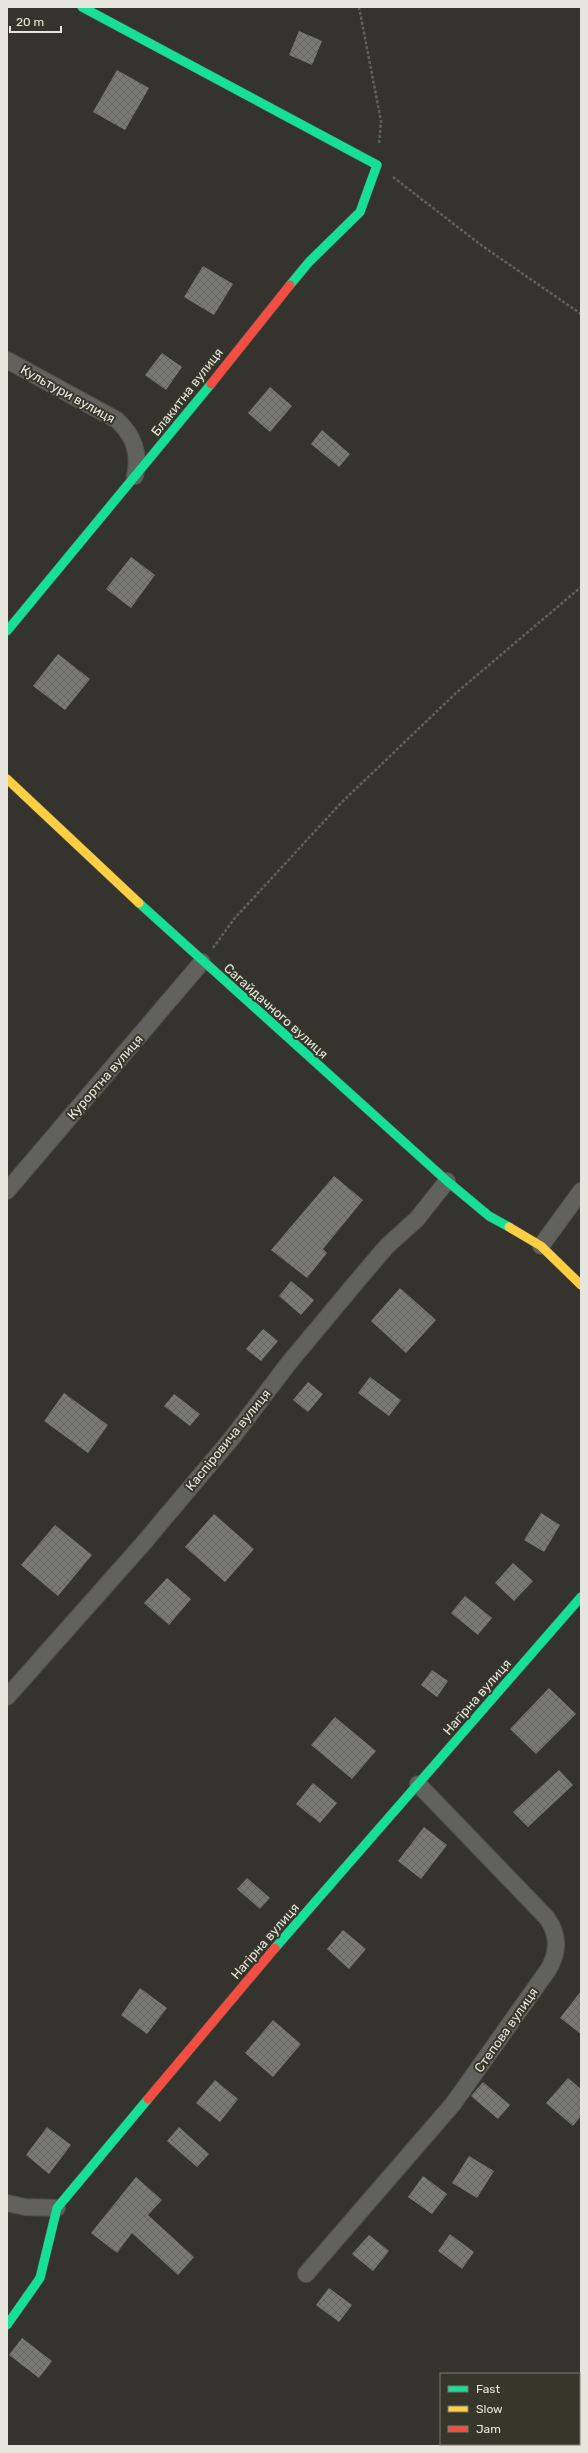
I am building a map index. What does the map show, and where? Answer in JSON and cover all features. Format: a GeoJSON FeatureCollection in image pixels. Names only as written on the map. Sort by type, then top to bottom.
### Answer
{"type":"FeatureCollection","features":[{"type":"Feature","properties":{"kind":"street"},"geometry":{"type":"LineString","coordinates":[[82,7],[377,165]]}},
{"type":"Feature","properties":{"kind":"street","name":"Блакитна вулиця"},"geometry":{"type":"LineString","coordinates":[[7,631],[135,476],[167,440],[309,262],[360,212],[377,165]]}},
{"type":"Feature","properties":{"kind":"street","name":"Культури вулиця"},"geometry":{"type":"LineString","coordinates":[[7,360],[117,420],[126,428],[137,451],[135,476]]}},
{"type":"Feature","properties":{"kind":"street","name":"Сагайдачного вулиця"},"geometry":{"type":"LineString","coordinates":[[7,778],[202,962],[448,1181],[489,1216],[541,1246]]}},
{"type":"Feature","properties":{"kind":"street","name":"Курортна вулиця"},"geometry":{"type":"LineString","coordinates":[[7,1190],[202,962]]}},
{"type":"Feature","properties":{"kind":"street","name":"Каспіровича вулиця"},"geometry":{"type":"LineString","coordinates":[[7,1697],[142,1546],[232,1438],[288,1364],[358,1280],[388,1246],[417,1219],[448,1181]]}},
{"type":"Feature","properties":{"kind":"street"},"geometry":{"type":"LineString","coordinates":[[581,1191],[541,1246],[581,1285]]}},
{"type":"Feature","properties":{"kind":"street","name":"Нагірна вулиця"},"geometry":{"type":"LineString","coordinates":[[7,2325],[40,2278],[57,2208],[251,1976],[581,1597]]}},
{"type":"Feature","properties":{"kind":"street","name":"Степова вулиця"},"geometry":{"type":"LineString","coordinates":[[306,2274],[453,2104],[548,1970],[556,1953],[556,1934],[547,1918],[418,1784]]}},
{"type":"Feature","properties":{"kind":"street"},"geometry":{"type":"LineString","coordinates":[[7,2203],[26,2207],[57,2208]]}},
{"type":"Feature","properties":{"kind":"path"},"geometry":{"type":"LineString","coordinates":[[359,7],[381,121],[377,165],[481,245],[581,314]]}},
{"type":"Feature","properties":{"kind":"path"},"geometry":{"type":"LineString","coordinates":[[202,962],[234,919],[341,803],[456,693],[581,587]]}},
{"type":"Feature","properties":{"kind":"building"},"geometry":{"type":"Polygon","coordinates":[[[299,31],[322,41],[312,65],[289,55],[299,31]]]}},
{"type":"Feature","properties":{"kind":"building"},"geometry":{"type":"Polygon","coordinates":[[[117,70],[149,88],[125,130],[93,112],[117,70]]]}},
{"type":"Feature","properties":{"kind":"building"},"geometry":{"type":"Polygon","coordinates":[[[203,266],[233,284],[214,315],[184,297],[203,266]]]}},
{"type":"Feature","properties":{"kind":"building"},"geometry":{"type":"Polygon","coordinates":[[[162,353],[182,367],[166,390],[145,375],[162,353]]]}},
{"type":"Feature","properties":{"kind":"building"},"geometry":{"type":"Polygon","coordinates":[[[270,387],[292,406],[270,432],[248,413],[270,387]]]}},
{"type":"Feature","properties":{"kind":"building"},"geometry":{"type":"Polygon","coordinates":[[[322,430],[350,454],[339,467],[311,444],[322,430]]]}},
{"type":"Feature","properties":{"kind":"building"},"geometry":{"type":"Polygon","coordinates":[[[131,557],[155,575],[131,608],[106,589],[131,557]]]}},
{"type":"Feature","properties":{"kind":"building"},"geometry":{"type":"Polygon","coordinates":[[[58,654],[90,679],[65,710],[33,686],[58,654]]]}},
{"type":"Feature","properties":{"kind":"building"},"geometry":{"type":"Polygon","coordinates":[[[334,1176],[363,1200],[323,1249],[327,1253],[307,1278],[271,1250],[334,1176]]]}},
{"type":"Feature","properties":{"kind":"building"},"geometry":{"type":"Polygon","coordinates":[[[291,1281],[314,1300],[301,1315],[279,1296],[291,1281]]]}},
{"type":"Feature","properties":{"kind":"building"},"geometry":{"type":"Polygon","coordinates":[[[400,1288],[436,1320],[406,1353],[371,1321],[400,1288]]]}},
{"type":"Feature","properties":{"kind":"building"},"geometry":{"type":"Polygon","coordinates":[[[263,1329],[278,1341],[261,1361],[246,1349],[263,1329]]]}},
{"type":"Feature","properties":{"kind":"building"},"geometry":{"type":"Polygon","coordinates":[[[370,1377],[401,1400],[389,1416],[358,1393],[370,1377]]]}},
{"type":"Feature","properties":{"kind":"building"},"geometry":{"type":"Polygon","coordinates":[[[308,1382],[323,1394],[308,1412],[293,1400],[308,1382]]]}},
{"type":"Feature","properties":{"kind":"building"},"geometry":{"type":"Polygon","coordinates":[[[64,1393],[108,1425],[88,1453],[44,1421],[64,1393]]]}},
{"type":"Feature","properties":{"kind":"building"},"geometry":{"type":"Polygon","coordinates":[[[174,1394],[200,1414],[190,1426],[164,1406],[174,1394]]]}},
{"type":"Feature","properties":{"kind":"building"},"geometry":{"type":"Polygon","coordinates":[[[541,1513],[560,1525],[544,1552],[524,1540],[541,1513]]]}},
{"type":"Feature","properties":{"kind":"building"},"geometry":{"type":"Polygon","coordinates":[[[214,1514],[254,1549],[225,1582],[185,1547],[214,1514]]]}},
{"type":"Feature","properties":{"kind":"building"},"geometry":{"type":"Polygon","coordinates":[[[55,1525],[92,1555],[58,1596],[21,1565],[55,1525]]]}},
{"type":"Feature","properties":{"kind":"building"},"geometry":{"type":"Polygon","coordinates":[[[513,1563],[533,1581],[514,1601],[495,1583],[513,1563]]]}},
{"type":"Feature","properties":{"kind":"building"},"geometry":{"type":"Polygon","coordinates":[[[167,1578],[191,1599],[169,1625],[144,1603],[167,1578]]]}},
{"type":"Feature","properties":{"kind":"building"},"geometry":{"type":"Polygon","coordinates":[[[465,1596],[492,1618],[478,1635],[451,1613],[465,1596]]]}},
{"type":"Feature","properties":{"kind":"building"},"geometry":{"type":"Polygon","coordinates":[[[432,1670],[448,1681],[437,1697],[421,1685],[432,1670]]]}},
{"type":"Feature","properties":{"kind":"building"},"geometry":{"type":"Polygon","coordinates":[[[549,1688],[576,1714],[536,1754],[510,1729],[549,1688]]]}},
{"type":"Feature","properties":{"kind":"building"},"geometry":{"type":"Polygon","coordinates":[[[335,1717],[376,1751],[352,1779],[311,1745],[335,1717]]]}},
{"type":"Feature","properties":{"kind":"building"},"geometry":{"type":"Polygon","coordinates":[[[559,1770],[573,1785],[528,1827],[513,1812],[559,1770]]]}},
{"type":"Feature","properties":{"kind":"building"},"geometry":{"type":"Polygon","coordinates":[[[313,1783],[337,1803],[320,1823],[296,1804],[313,1783]]]}},
{"type":"Feature","properties":{"kind":"building"},"geometry":{"type":"Polygon","coordinates":[[[424,1827],[447,1845],[421,1879],[398,1861],[424,1827]]]}},
{"type":"Feature","properties":{"kind":"building"},"geometry":{"type":"Polygon","coordinates":[[[247,1878],[270,1898],[260,1909],[237,1889],[247,1878]]]}},
{"type":"Feature","properties":{"kind":"building"},"geometry":{"type":"Polygon","coordinates":[[[343,1930],[366,1949],[349,1969],[327,1949],[343,1930]]]}},
{"type":"Feature","properties":{"kind":"building"},"geometry":{"type":"Polygon","coordinates":[[[140,1988],[167,2008],[147,2034],[121,2015],[140,1988]]]}},
{"type":"Feature","properties":{"kind":"building"},"geometry":{"type":"Polygon","coordinates":[[[581,1991],[581,2034],[560,2018],[581,1991]]]}},
{"type":"Feature","properties":{"kind":"building"},"geometry":{"type":"Polygon","coordinates":[[[273,2020],[301,2044],[273,2077],[245,2053],[273,2020]]]}},
{"type":"Feature","properties":{"kind":"building"},"geometry":{"type":"Polygon","coordinates":[[[568,2078],[581,2089],[581,2116],[573,2126],[546,2103],[568,2078]]]}},
{"type":"Feature","properties":{"kind":"building"},"geometry":{"type":"Polygon","coordinates":[[[215,2080],[238,2099],[220,2122],[196,2103],[215,2080]]]}},
{"type":"Feature","properties":{"kind":"building"},"geometry":{"type":"Polygon","coordinates":[[[483,2082],[510,2105],[498,2119],[471,2096],[483,2082]]]}},
{"type":"Feature","properties":{"kind":"building"},"geometry":{"type":"Polygon","coordinates":[[[47,2127],[71,2145],[49,2174],[26,2155],[47,2127]]]}},
{"type":"Feature","properties":{"kind":"building"},"geometry":{"type":"Polygon","coordinates":[[[179,2127],[209,2154],[197,2167],[167,2141],[179,2127]]]}},
{"type":"Feature","properties":{"kind":"building"},"geometry":{"type":"Polygon","coordinates":[[[469,2156],[494,2171],[477,2198],[452,2183],[469,2156]]]}},
{"type":"Feature","properties":{"kind":"building"},"geometry":{"type":"Polygon","coordinates":[[[423,2176],[447,2194],[432,2214],[408,2197],[423,2176]]]}},
{"type":"Feature","properties":{"kind":"building"},"geometry":{"type":"Polygon","coordinates":[[[136,2177],[162,2200],[148,2215],[194,2257],[178,2275],[132,2233],[117,2253],[91,2233],[136,2177]]]}},
{"type":"Feature","properties":{"kind":"building"},"geometry":{"type":"Polygon","coordinates":[[[450,2234],[474,2252],[462,2269],[438,2251],[450,2234]]]}},
{"type":"Feature","properties":{"kind":"building"},"geometry":{"type":"Polygon","coordinates":[[[369,2235],[389,2251],[373,2271],[352,2254],[369,2235]]]}},
{"type":"Feature","properties":{"kind":"building"},"geometry":{"type":"Polygon","coordinates":[[[329,2288],[352,2305],[339,2322],[316,2305],[329,2288]]]}},
{"type":"Feature","properties":{"kind":"building"},"geometry":{"type":"Polygon","coordinates":[[[22,2338],[52,2361],[39,2378],[9,2355],[22,2338]]]}},
{"type":"Feature","properties":{"kind":"traffic: fast"},"geometry":{"type":"LineString","coordinates":[[82,7],[377,165],[360,212],[309,262],[290,285]]}},
{"type":"Feature","properties":{"kind":"traffic: fast"},"geometry":{"type":"LineString","coordinates":[[7,631],[211,384]]}},
{"type":"Feature","properties":{"kind":"traffic: fast"},"geometry":{"type":"LineString","coordinates":[[139,903],[447,1181],[489,1216],[509,1227]]}},
{"type":"Feature","properties":{"kind":"traffic: fast"},"geometry":{"type":"LineString","coordinates":[[275,1948],[581,1597]]}},
{"type":"Feature","properties":{"kind":"traffic: fast"},"geometry":{"type":"LineString","coordinates":[[7,2325],[40,2278],[57,2208],[148,2099]]}},
{"type":"Feature","properties":{"kind":"traffic: slow"},"geometry":{"type":"LineString","coordinates":[[7,779],[139,903]]}},
{"type":"Feature","properties":{"kind":"traffic: slow"},"geometry":{"type":"LineString","coordinates":[[509,1227],[541,1246],[581,1285]]}},
{"type":"Feature","properties":{"kind":"traffic: jam"},"geometry":{"type":"LineString","coordinates":[[211,384],[290,285]]}},
{"type":"Feature","properties":{"kind":"traffic: jam"},"geometry":{"type":"LineString","coordinates":[[148,2099],[275,1948]]}}]}
